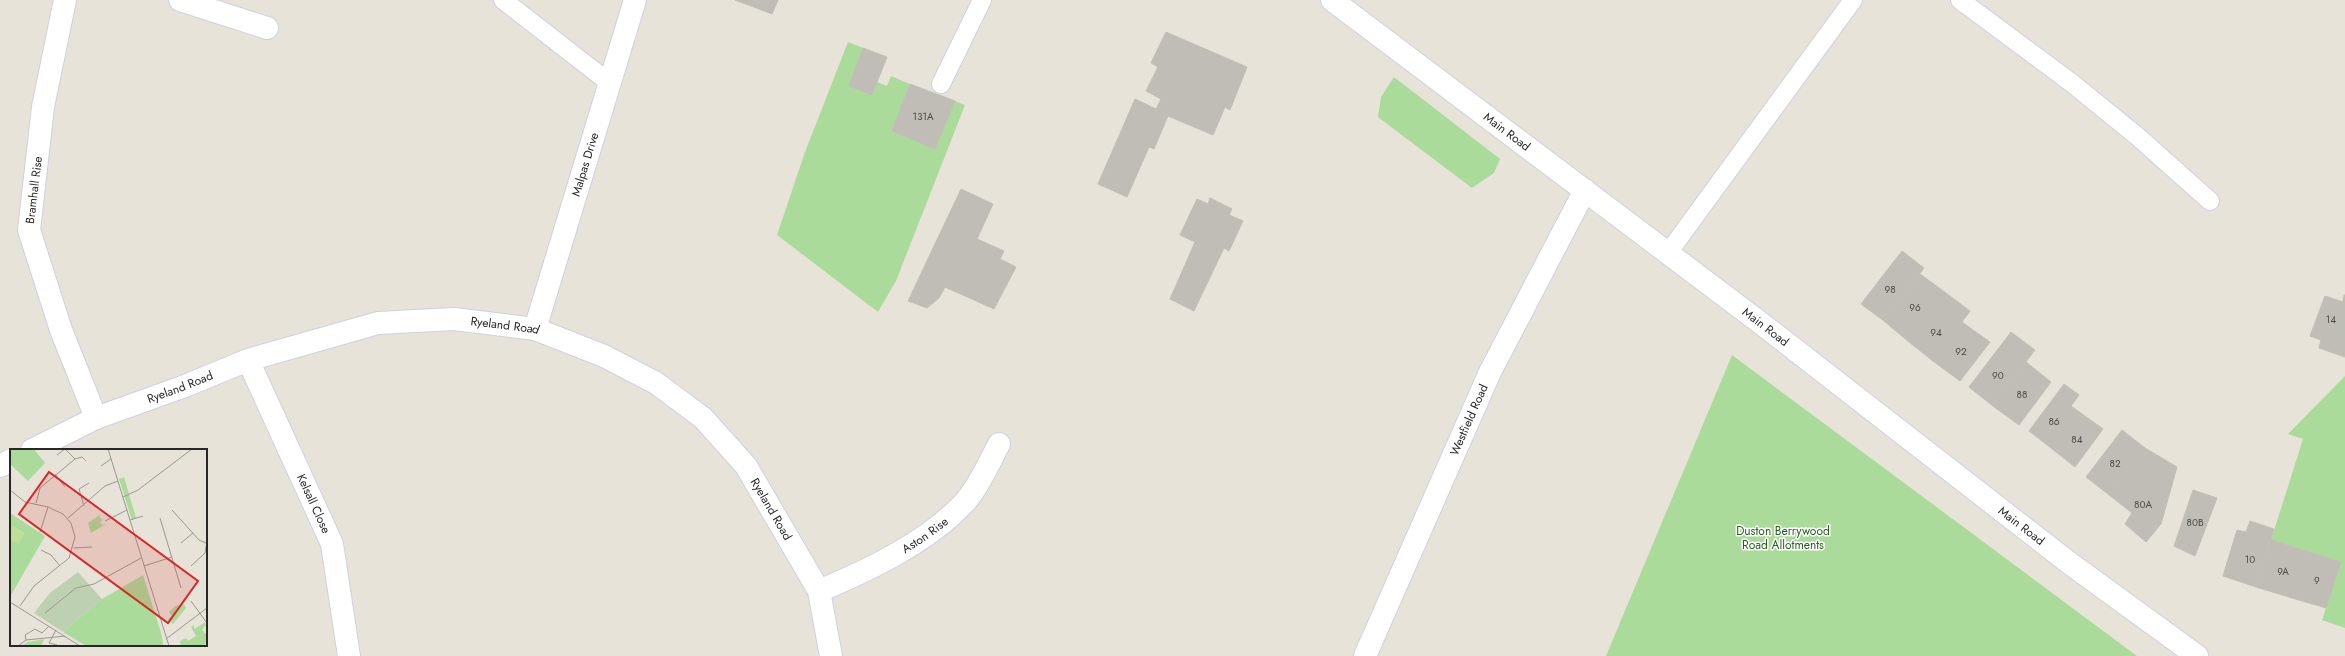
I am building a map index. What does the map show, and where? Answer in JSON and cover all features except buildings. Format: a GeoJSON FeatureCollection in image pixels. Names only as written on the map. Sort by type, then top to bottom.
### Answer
{"type":"FeatureCollection","features":[{"type":"Feature","properties":{"kind":"street","name":"Bramhall Rise"},"geometry":{"type":"LineString","coordinates":[[65,0],[43,107],[29,230],[61,330],[96,418]]}},
{"type":"Feature","properties":{"kind":"street"},"geometry":{"type":"LineString","coordinates":[[180,0],[267,28]]}},
{"type":"Feature","properties":{"kind":"street","name":"Malpas Drive"},"geometry":{"type":"LineString","coordinates":[[535,329],[611,84],[635,0]]}},
{"type":"Feature","properties":{"kind":"street","name":"Main Road"},"geometry":{"type":"LineString","coordinates":[[1332,0],[1840,384],[2068,562],[2197,656]]}},
{"type":"Feature","properties":{"kind":"street","name":"Westfield Road"},"geometry":{"type":"LineString","coordinates":[[1365,656],[1490,372],[1585,190]]}},
{"type":"Feature","properties":{"kind":"street","name":"Ryeland Road"},"geometry":{"type":"LineString","coordinates":[[34,449],[96,418],[185,386],[248,360],[378,322],[454,319],[535,329],[604,356],[656,383],[703,418],[746,466],[819,591],[831,656]]}},
{"type":"Feature","properties":{"kind":"street","name":"Kelsall Close"},"geometry":{"type":"LineString","coordinates":[[248,360],[332,544],[349,656]]}},
{"type":"Feature","properties":{"kind":"street","name":"Aston Rise"},"geometry":{"type":"LineString","coordinates":[[819,591],[885,560],[932,530],[965,502],[999,444]]}},
{"type":"Feature","properties":{"kind":"street"},"geometry":{"type":"LineString","coordinates":[[0,466],[10,461]]}},
{"type":"Feature","properties":{"kind":"lane"},"geometry":{"type":"LineString","coordinates":[[503,0],[611,84]]}},
{"type":"Feature","properties":{"kind":"lane"},"geometry":{"type":"LineString","coordinates":[[942,84],[982,0]]}},
{"type":"Feature","properties":{"kind":"lane"},"geometry":{"type":"LineString","coordinates":[[1668,253],[1853,0]]}},
{"type":"Feature","properties":{"kind":"lane"},"geometry":{"type":"LineString","coordinates":[[1960,0],[2073,84],[2138,136],[2210,202]]}},
{"type":"Feature","properties":{"kind":"green space"},"geometry":{"type":"Polygon","coordinates":[[[848,42],[863,48],[849,86],[872,95],[877,82],[887,86],[891,76],[910,84],[892,131],[935,149],[955,101],[965,105],[896,281],[878,312],[777,235],[805,152],[848,42]]]}},
{"type":"Feature","properties":{"kind":"green space"},"geometry":{"type":"Polygon","coordinates":[[[1394,77],[1500,159],[1494,173],[1472,188],[1378,117],[1381,97],[1394,77]]]}},
{"type":"Feature","properties":{"kind":"green space","name":"Duston Berrywood Road Allotments"},"geometry":{"type":"Polygon","coordinates":[[[1732,355],[2137,656],[1606,656],[1732,355]]]}},
{"type":"Feature","properties":{"kind":"green space"},"geometry":{"type":"Polygon","coordinates":[[[2345,376],[2345,628],[2322,620],[2341,562],[2271,540],[2303,439],[2288,434],[2345,376]]]}}]}
